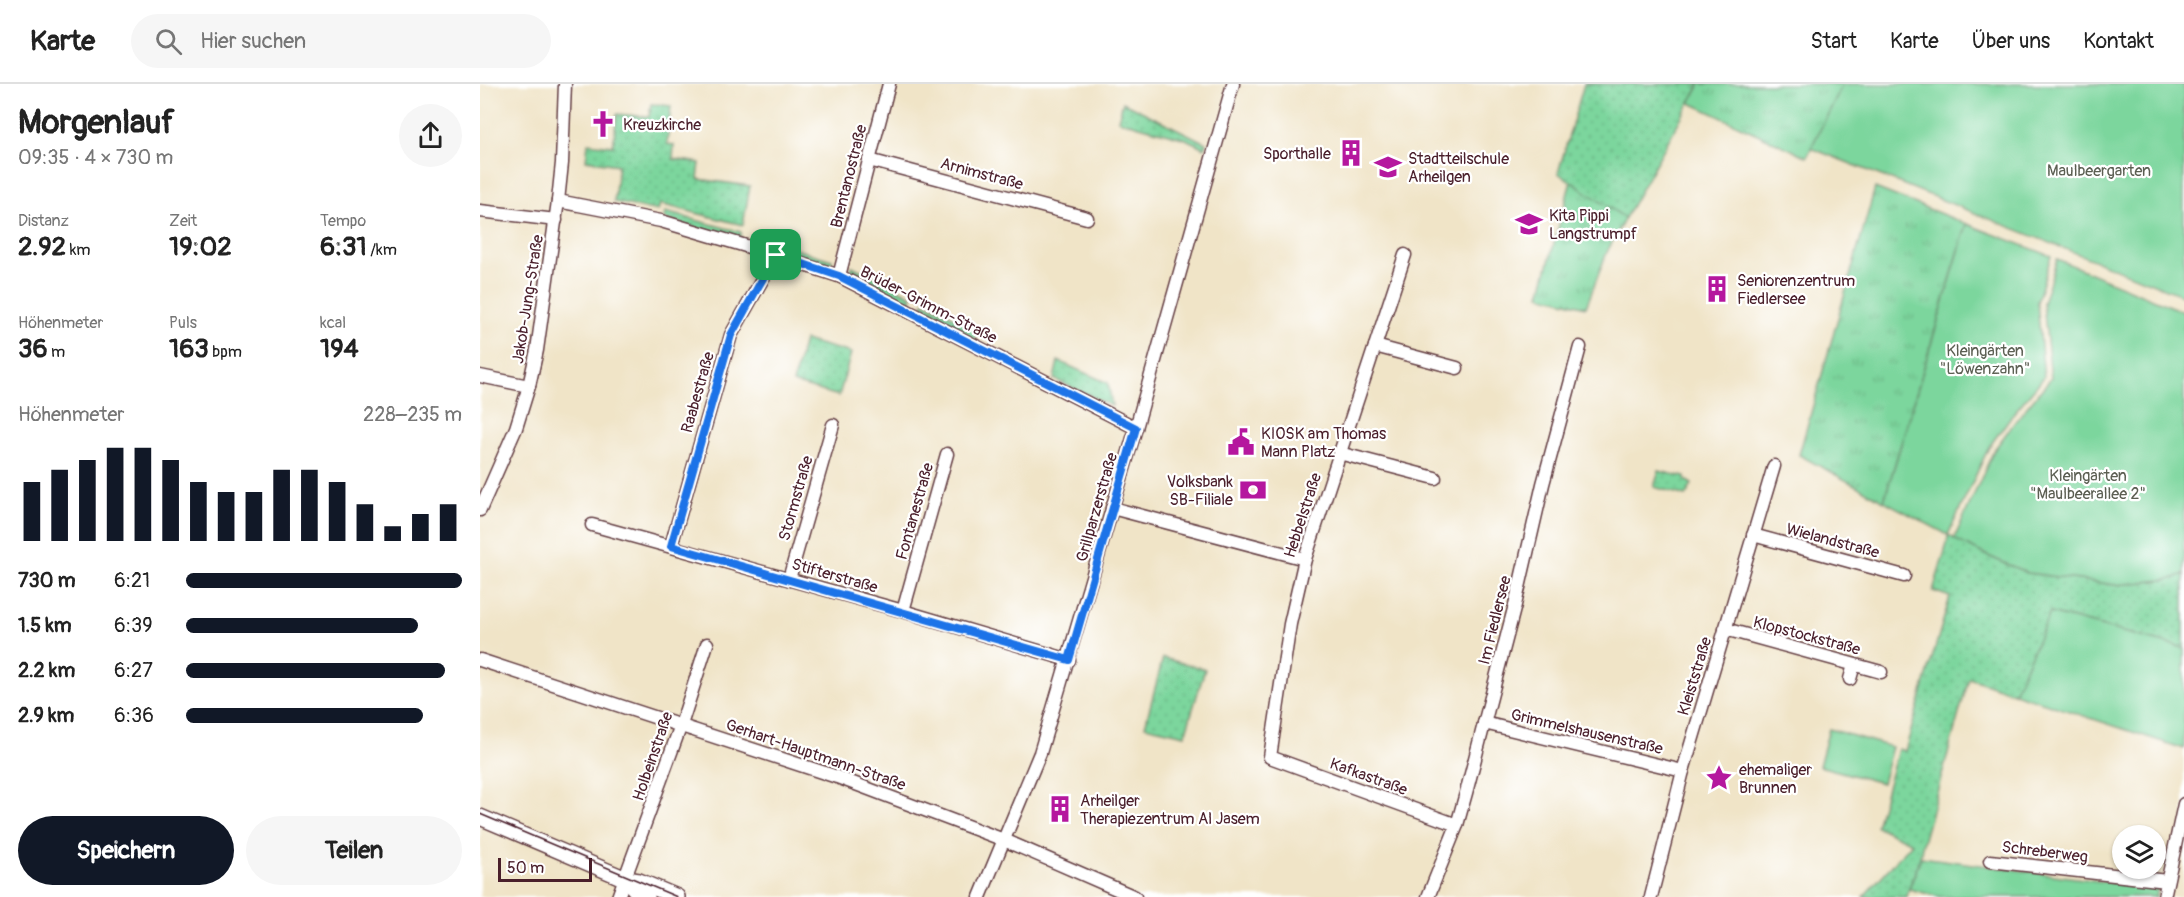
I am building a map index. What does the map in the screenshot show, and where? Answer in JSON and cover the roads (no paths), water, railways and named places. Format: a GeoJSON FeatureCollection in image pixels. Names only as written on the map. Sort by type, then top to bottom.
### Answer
{"type":"FeatureCollection","features":[{"type":"Feature","properties":{"kind":"street","name":"Jakob-Jung-Straße"},"geometry":{"type":"LineString","coordinates":[[480,510],[516,429],[537,350],[558,201],[565,84]]}},
{"type":"Feature","properties":{"kind":"street","name":"Brentanostraße"},"geometry":{"type":"LineString","coordinates":[[839,276],[889,84]]}},
{"type":"Feature","properties":{"kind":"street","name":"Grillparzerstraße"},"geometry":{"type":"LineString","coordinates":[[980,897],[1040,753],[1069,660],[1233,84]]}},
{"type":"Feature","properties":{"kind":"street","name":"Arnimstraße"},"geometry":{"type":"LineString","coordinates":[[869,160],[1087,218]]}},
{"type":"Feature","properties":{"kind":"street","name":"Brüder-Grimm-Straße"},"geometry":{"type":"LineString","coordinates":[[558,201],[661,221],[839,276],[1136,428]]}},
{"type":"Feature","properties":{"kind":"street"},"geometry":{"type":"LineString","coordinates":[[480,211],[555,220]]}},
{"type":"Feature","properties":{"kind":"street","name":"Raabestraße"},"geometry":{"type":"LineString","coordinates":[[671,546],[731,335],[776,255]]}},
{"type":"Feature","properties":{"kind":"street","name":"Hebbelstraße"},"geometry":{"type":"LineString","coordinates":[[1270,757],[1290,624],[1305,559],[1405,255]]}},
{"type":"Feature","properties":{"kind":"street"},"geometry":{"type":"LineString","coordinates":[[1375,346],[1457,368]]}},
{"type":"Feature","properties":{"kind":"street","name":"Im Fiedlersee"},"geometry":{"type":"LineString","coordinates":[[1428,897],[1457,825],[1580,347]]}},
{"type":"Feature","properties":{"kind":"street"},"geometry":{"type":"LineString","coordinates":[[480,376],[529,386]]}},
{"type":"Feature","properties":{"kind":"street","name":"Stormstraße"},"geometry":{"type":"LineString","coordinates":[[789,579],[833,425]]}},
{"type":"Feature","properties":{"kind":"street"},"geometry":{"type":"LineString","coordinates":[[1339,453],[1435,478]]}},
{"type":"Feature","properties":{"kind":"street","name":"Fontanestraße"},"geometry":{"type":"LineString","coordinates":[[903,611],[947,454]]}},
{"type":"Feature","properties":{"kind":"street","name":"Kleiststraße"},"geometry":{"type":"LineString","coordinates":[[1651,897],[1683,771],[1774,466]]}},
{"type":"Feature","properties":{"kind":"street"},"geometry":{"type":"LineString","coordinates":[[1112,508],[1305,559]]}},
{"type":"Feature","properties":{"kind":"street","name":"Stifterstraße"},"geometry":{"type":"LineString","coordinates":[[592,525],[903,611],[1069,660]]}},
{"type":"Feature","properties":{"kind":"street","name":"Wielandstraße"},"geometry":{"type":"LineString","coordinates":[[1753,535],[1904,576]]}},
{"type":"Feature","properties":{"kind":"street","name":"Klopstockstraße"},"geometry":{"type":"LineString","coordinates":[[1725,629],[1881,672]]}},
{"type":"Feature","properties":{"kind":"street","name":"Holbeinstraße"},"geometry":{"type":"LineString","coordinates":[[618,897],[681,725],[707,644]]}},
{"type":"Feature","properties":{"kind":"street","name":"Gerhart-Hauptmann-Straße"},"geometry":{"type":"LineString","coordinates":[[480,660],[837,777],[1004,840],[1135,897]]}},
{"type":"Feature","properties":{"kind":"street"},"geometry":{"type":"LineString","coordinates":[[1850,679],[1854,665]]}},
{"type":"Feature","properties":{"kind":"street","name":"Grimmelshausenstraße"},"geometry":{"type":"LineString","coordinates":[[1484,723],[1683,771]]}},
{"type":"Feature","properties":{"kind":"street","name":"Kafkastraße"},"geometry":{"type":"LineString","coordinates":[[1270,757],[1457,825]]}},
{"type":"Feature","properties":{"kind":"street"},"geometry":{"type":"LineString","coordinates":[[2164,897],[2184,804]]}},
{"type":"Feature","properties":{"kind":"street"},"geometry":{"type":"LineString","coordinates":[[480,817],[626,879],[639,881],[677,897]]}},
{"type":"Feature","properties":{"kind":"street","name":"Schreberweg"},"geometry":{"type":"LineString","coordinates":[[1990,861],[2167,881]]}},
{"type":"Feature","properties":{"kind":"street"},"geometry":{"type":"LineString","coordinates":[[626,879],[639,894],[647,897]]}},
{"type":"Feature","properties":{"kind":"tram line"},"geometry":{"type":"LineString","coordinates":[[480,814],[677,897]]}},
{"type":"Feature","properties":{"kind":"place","name":"Kreuzkirche"},"geometry":{"type":"Point","coordinates":[603,124]}},
{"type":"Feature","properties":{"kind":"place","name":"Sporthalle"},"geometry":{"type":"Point","coordinates":[1351,153]}},
{"type":"Feature","properties":{"kind":"place","name":"Stadtteilschule Arheilgen"},"geometry":{"type":"Point","coordinates":[1388,167]}},
{"type":"Feature","properties":{"kind":"place","name":"Kita Pippi Langstrumpf"},"geometry":{"type":"Point","coordinates":[1529,224]}},
{"type":"Feature","properties":{"kind":"place","name":"Seniorenzentrum Fiedlersee"},"geometry":{"type":"Point","coordinates":[1717,289]}},
{"type":"Feature","properties":{"kind":"place","name":"KIOSK am Thomas Mann Platz"},"geometry":{"type":"Point","coordinates":[1241,442]}},
{"type":"Feature","properties":{"kind":"place","name":"Volksbank SB-Filiale"},"geometry":{"type":"Point","coordinates":[1253,490]}},
{"type":"Feature","properties":{"kind":"place","name":"ehemaliger Brunnen"},"geometry":{"type":"Point","coordinates":[1719,778]}},
{"type":"Feature","properties":{"kind":"place","name":"Arheilger Therapiezentrum Al Jasem"},"geometry":{"type":"Point","coordinates":[1060,809]}},
{"type":"Feature","properties":{"kind":"park label","name":"Maulbeergarten"},"geometry":{"type":"Point","coordinates":[2099,170]}},
{"type":"Feature","properties":{"kind":"park label","name":"Kleingärten \"Löwenzahn\""},"geometry":{"type":"Point","coordinates":[1985,359]}},
{"type":"Feature","properties":{"kind":"park label","name":"Kleingärten \"Maulbeerallee 2\""},"geometry":{"type":"Point","coordinates":[2088,484]}}]}
